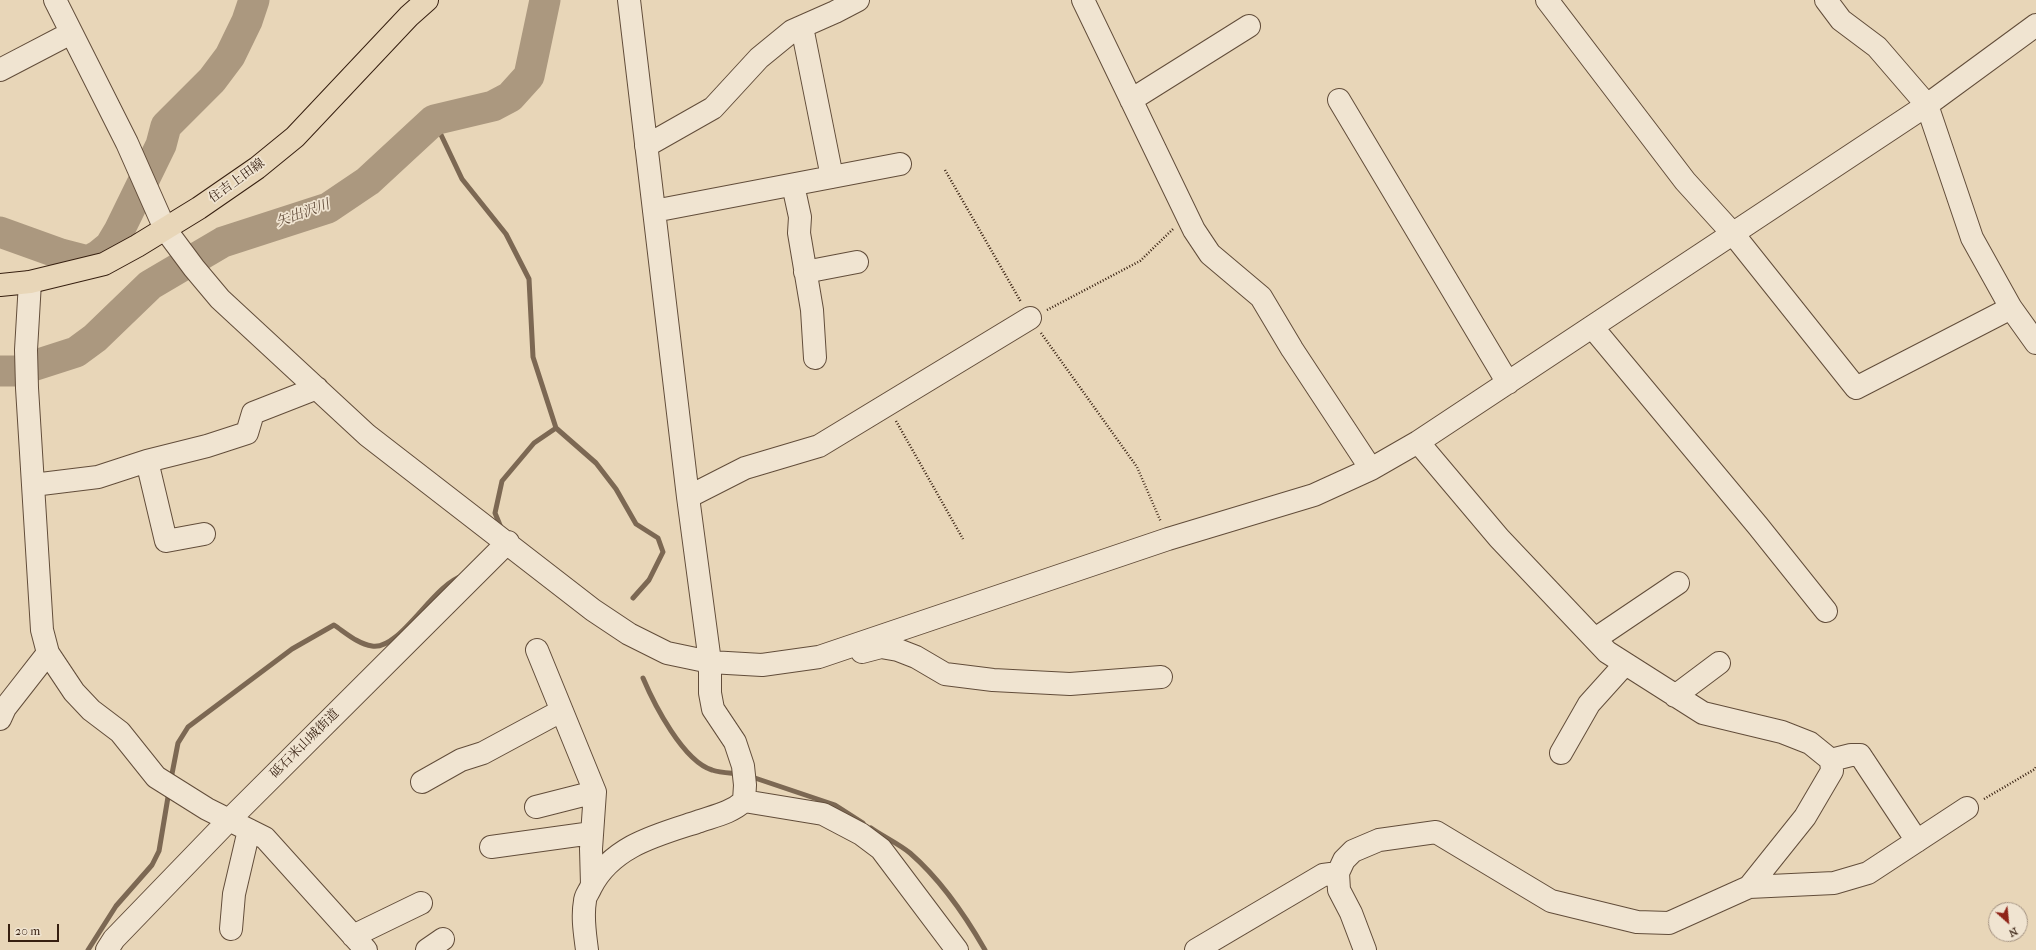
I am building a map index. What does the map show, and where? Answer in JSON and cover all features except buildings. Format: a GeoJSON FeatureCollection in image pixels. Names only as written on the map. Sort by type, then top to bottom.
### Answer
{"type":"FeatureCollection","features":[{"type":"Feature","properties":{"kind":"main road","name":"住吉上田線"},"geometry":{"type":"LineString","coordinates":[[0,285],[30,282],[104,264],[137,246],[199,208],[257,168],[295,137],[409,16],[427,0]]}},
{"type":"Feature","properties":{"kind":"street"},"geometry":{"type":"LineString","coordinates":[[55,0],[127,143],[165,229],[194,268],[220,299],[368,434],[593,610],[629,634],[667,653],[710,662],[762,664],[819,657],[1168,539],[1314,495],[1371,469],[1418,442],[1734,235],[1927,105],[2036,25]]}},
{"type":"Feature","properties":{"kind":"street"},"geometry":{"type":"LineString","coordinates":[[586,950],[584,924],[585,900],[592,885],[606,864],[626,849],[660,834],[734,810],[744,801],[745,785],[743,766],[735,742],[713,709],[710,693],[710,662],[688,497],[630,0]]}},
{"type":"Feature","properties":{"kind":"street"},"geometry":{"type":"LineString","coordinates":[[646,146],[714,108],[759,58],[792,31],[858,0]]}},
{"type":"Feature","properties":{"kind":"street"},"geometry":{"type":"LineString","coordinates":[[1083,0],[1194,230],[1210,254],[1261,297],[1292,349],[1371,469]]}},
{"type":"Feature","properties":{"kind":"street"},"geometry":{"type":"LineString","coordinates":[[1547,0],[1685,180],[1734,235],[1856,388],[2011,308]]}},
{"type":"Feature","properties":{"kind":"street"},"geometry":{"type":"LineString","coordinates":[[1826,0],[1841,20],[1877,47],[1927,105],[1972,238],[2011,308],[2036,343]]}},
{"type":"Feature","properties":{"kind":"street"},"geometry":{"type":"LineString","coordinates":[[1131,100],[1249,26]]}},
{"type":"Feature","properties":{"kind":"street"},"geometry":{"type":"LineString","coordinates":[[802,27],[832,177]]}},
{"type":"Feature","properties":{"kind":"street"},"geometry":{"type":"LineString","coordinates":[[0,70],[71,33]]}},
{"type":"Feature","properties":{"kind":"street"},"geometry":{"type":"LineString","coordinates":[[1339,100],[1508,383]]}},
{"type":"Feature","properties":{"kind":"street"},"geometry":{"type":"LineString","coordinates":[[654,211],[900,164]]}},
{"type":"Feature","properties":{"kind":"street"},"geometry":{"type":"LineString","coordinates":[[793,185],[800,218],[799,233],[812,310],[815,358]]}},
{"type":"Feature","properties":{"kind":"street"},"geometry":{"type":"LineString","coordinates":[[806,272],[857,262]]}},
{"type":"Feature","properties":{"kind":"street"},"geometry":{"type":"LineString","coordinates":[[30,282],[26,350],[27,388],[42,630],[48,653],[74,692],[91,710],[120,732],[156,777],[207,809],[265,838],[360,943],[421,903]]}},
{"type":"Feature","properties":{"kind":"street"},"geometry":{"type":"LineString","coordinates":[[688,497],[745,468],[819,446],[1030,318]]}},
{"type":"Feature","properties":{"kind":"street"},"geometry":{"type":"LineString","coordinates":[[1593,328],[1758,526],[1826,611]]}},
{"type":"Feature","properties":{"kind":"street"},"geometry":{"type":"LineString","coordinates":[[33,485],[98,477],[247,433],[253,413],[317,388]]}},
{"type":"Feature","properties":{"kind":"street"},"geometry":{"type":"LineString","coordinates":[[1418,442],[1499,538],[1607,652],[1703,713],[1782,732],[1810,743],[1831,760],[1832,771],[1804,817],[1749,886]]}},
{"type":"Feature","properties":{"kind":"street"},"geometry":{"type":"LineString","coordinates":[[148,461],[166,541],[204,534]]}},
{"type":"Feature","properties":{"kind":"street","name":"砥石米山城街道"},"geometry":{"type":"LineString","coordinates":[[106,950],[114,939],[230,820],[508,542]]}},
{"type":"Feature","properties":{"kind":"street"},"geometry":{"type":"LineString","coordinates":[[1595,639],[1678,583]]}},
{"type":"Feature","properties":{"kind":"street"},"geometry":{"type":"LineString","coordinates":[[848,647],[852,651],[863,652],[881,647],[898,650],[916,657],[945,674],[993,680],[1070,684],[1161,677]]}},
{"type":"Feature","properties":{"kind":"street"},"geometry":{"type":"LineString","coordinates":[[537,650],[595,792],[592,833],[592,885]]}},
{"type":"Feature","properties":{"kind":"street"},"geometry":{"type":"LineString","coordinates":[[2,710],[48,653]]}},
{"type":"Feature","properties":{"kind":"street"},"geometry":{"type":"LineString","coordinates":[[1675,696],[1719,663]]}},
{"type":"Feature","properties":{"kind":"street"},"geometry":{"type":"LineString","coordinates":[[1561,753],[1588,704],[1625,664]]}},
{"type":"Feature","properties":{"kind":"street"},"geometry":{"type":"LineString","coordinates":[[422,782],[460,760],[483,754],[561,711]]}},
{"type":"Feature","properties":{"kind":"street"},"geometry":{"type":"LineString","coordinates":[[1831,760],[1851,755],[1860,755],[1917,841]]}},
{"type":"Feature","properties":{"kind":"street"},"geometry":{"type":"LineString","coordinates":[[536,807],[595,792]]}},
{"type":"Feature","properties":{"kind":"street"},"geometry":{"type":"LineString","coordinates":[[744,801],[823,814],[861,834],[881,849],[957,950]]}},
{"type":"Feature","properties":{"kind":"street"},"geometry":{"type":"LineString","coordinates":[[1365,950],[1351,913],[1339,890],[1338,873],[1344,860],[1353,851],[1379,840],[1436,832],[1551,901],[1637,922],[1669,923],[1749,886],[1834,883],[1868,873],[1967,808]]}},
{"type":"Feature","properties":{"kind":"street"},"geometry":{"type":"LineString","coordinates":[[231,929],[234,894],[249,830]]}},
{"type":"Feature","properties":{"kind":"street"},"geometry":{"type":"LineString","coordinates":[[491,847],[592,833]]}},
{"type":"Feature","properties":{"kind":"street"},"geometry":{"type":"LineString","coordinates":[[1196,950],[1323,875],[1338,873]]}},
{"type":"Feature","properties":{"kind":"path"},"geometry":{"type":"LineString","coordinates":[[945,170],[1030,318],[1137,467],[1168,539]]}},
{"type":"Feature","properties":{"kind":"path"},"geometry":{"type":"LineString","coordinates":[[1030,318],[1140,261],[1187,216]]}},
{"type":"Feature","properties":{"kind":"path"},"geometry":{"type":"LineString","coordinates":[[887,404],[963,539]]}},
{"type":"Feature","properties":{"kind":"path"},"geometry":{"type":"LineString","coordinates":[[1967,808],[2035,769],[2036,767]]}},
{"type":"Feature","properties":{"kind":"waterway"},"geometry":{"type":"LineString","coordinates":[[0,232],[61,254],[88,261],[99,255],[110,246],[119,231],[161,145],[166,126],[212,80],[230,56],[247,21],[254,0]]}},
{"type":"Feature","properties":{"kind":"waterway","name":"矢出沢川"},"geometry":{"type":"LineString","coordinates":[[0,371],[17,371],[76,352],[95,338],[150,285],[223,242],[328,208],[368,181],[434,120],[493,106],[510,97],[529,76],[545,0]]}},
{"type":"Feature","properties":{"kind":"waterway"},"geometry":{"type":"LineString","coordinates":[[434,120],[462,179],[506,234],[529,279],[533,357],[556,428],[596,463],[616,489],[636,524],[658,538],[663,552],[649,580],[633,598]]}},
{"type":"Feature","properties":{"kind":"waterway"},"geometry":{"type":"LineString","coordinates":[[502,530],[495,513],[502,481],[534,443],[556,428]]}},
{"type":"Feature","properties":{"kind":"waterway"},"geometry":{"type":"LineString","coordinates":[[171,779],[178,743],[188,727],[292,649],[334,625],[352,638],[362,643],[372,646],[383,645],[405,628],[440,591],[463,576]]}},
{"type":"Feature","properties":{"kind":"waterway"},"geometry":{"type":"LineString","coordinates":[[643,678],[654,702],[680,744],[701,765],[712,770],[739,774]]}},
{"type":"Feature","properties":{"kind":"waterway"},"geometry":{"type":"LineString","coordinates":[[749,776],[835,805],[863,823]]}},
{"type":"Feature","properties":{"kind":"waterway"},"geometry":{"type":"LineString","coordinates":[[88,950],[116,906],[152,865],[159,851],[169,791]]}},
{"type":"Feature","properties":{"kind":"waterway"},"geometry":{"type":"LineString","coordinates":[[871,828],[906,850],[921,863],[952,898],[985,950]]}}]}
